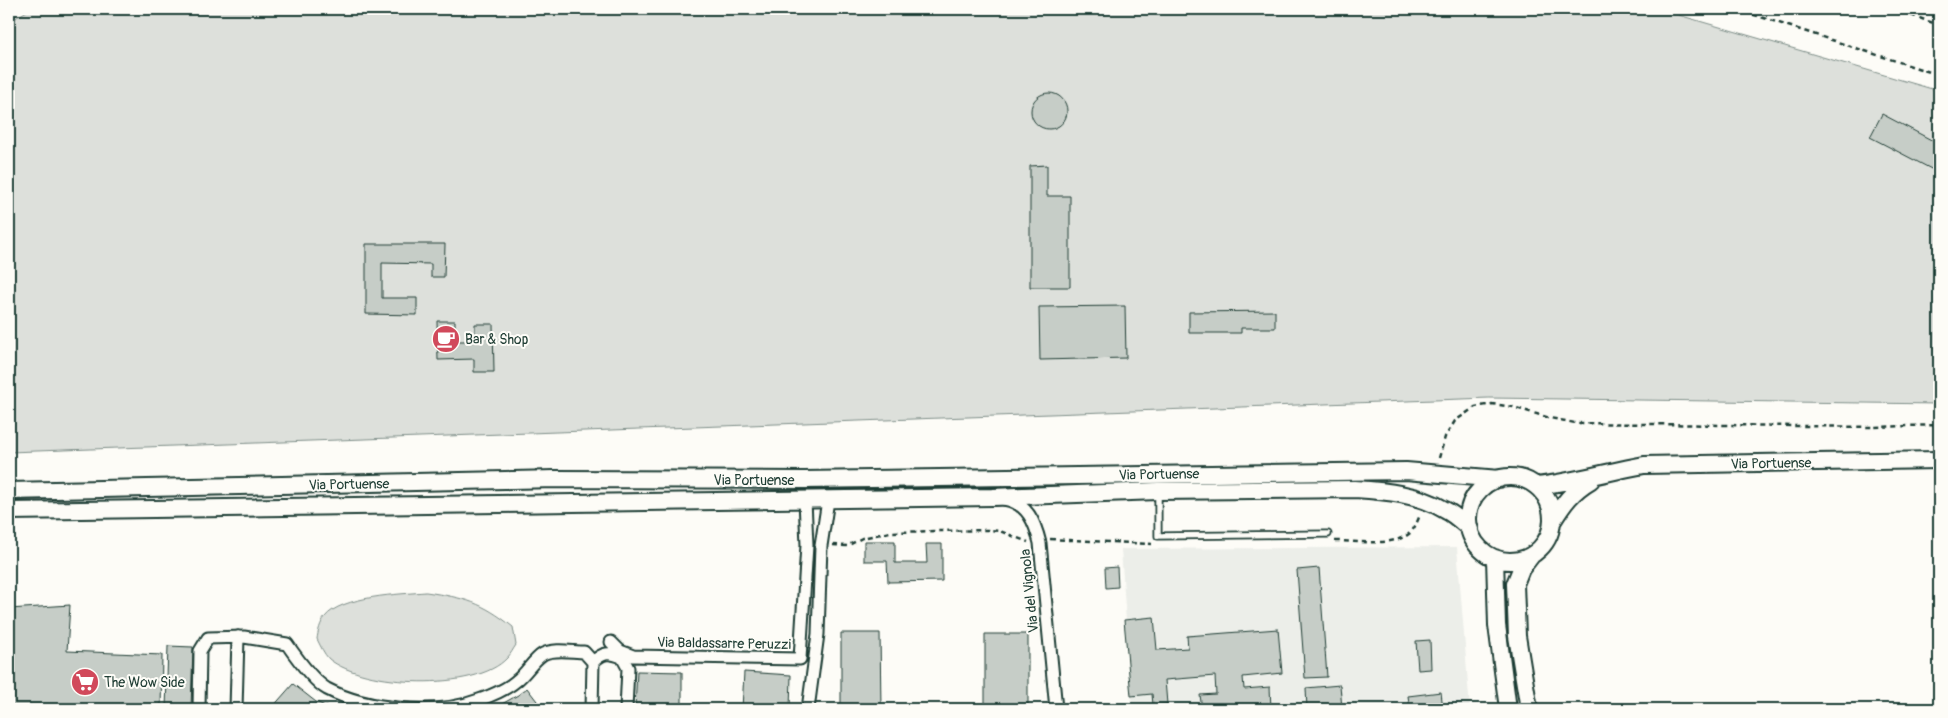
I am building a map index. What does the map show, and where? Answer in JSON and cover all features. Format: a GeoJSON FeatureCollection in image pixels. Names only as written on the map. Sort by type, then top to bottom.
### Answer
{"type":"FeatureCollection","features":[{"type":"Feature","properties":{"kind":"street","name":"Via Portuense"},"geometry":{"type":"LineString","coordinates":[[1536,486],[1566,483],[1603,472],[1644,465],[1939,460]]}},
{"type":"Feature","properties":{"kind":"street","name":"Via Portuense"},"geometry":{"type":"LineString","coordinates":[[9,491],[554,479],[804,480],[1406,471],[1499,479]]}},
{"type":"Feature","properties":{"kind":"street","name":"Via Portuense"},"geometry":{"type":"LineString","coordinates":[[1552,522],[1567,498],[1580,486],[1603,472]]}},
{"type":"Feature","properties":{"kind":"street"},"geometry":{"type":"LineString","coordinates":[[1529,709],[1517,636],[1515,584],[1521,569],[1544,544],[1550,532],[1552,522],[1548,500],[1536,486],[1522,479],[1511,477],[1499,479],[1486,486],[1475,498],[1470,510],[1470,529],[1478,546],[1495,558],[1514,561],[1531,556]]}},
{"type":"Feature","properties":{"kind":"street","name":"Via Portuense"},"geometry":{"type":"LineString","coordinates":[[9,511],[828,500],[1158,492],[1384,491],[1410,496],[1445,509],[1470,529]]}},
{"type":"Feature","properties":{"kind":"street","name":"Via del Vignola"},"geometry":{"type":"LineString","coordinates":[[992,497],[1011,500],[1022,507],[1032,518],[1036,529],[1040,543],[1056,709]]}},
{"type":"Feature","properties":{"kind":"street","name":"Via Baldassarre Peruzzi"},"geometry":{"type":"LineString","coordinates":[[611,642],[620,650],[633,656],[800,659],[807,545],[805,500]]}},
{"type":"Feature","properties":{"kind":"street"},"geometry":{"type":"LineString","coordinates":[[808,709],[818,634],[821,546],[828,500]]}},
{"type":"Feature","properties":{"kind":"street"},"geometry":{"type":"LineString","coordinates":[[1495,558],[1497,625],[1508,709]]}},
{"type":"Feature","properties":{"kind":"street"},"geometry":{"type":"LineString","coordinates":[[236,709],[238,637]]}},
{"type":"Feature","properties":{"kind":"street"},"geometry":{"type":"LineString","coordinates":[[199,709],[200,651],[208,638],[238,637],[287,644],[299,662],[326,688],[379,707],[408,709],[447,709],[478,700],[516,682],[543,654],[555,651],[584,652],[593,662],[592,709]]}},
{"type":"Feature","properties":{"kind":"street"},"geometry":{"type":"LineString","coordinates":[[593,662],[601,654],[610,652],[622,657],[628,668],[626,709]]}},
{"type":"Feature","properties":{"kind":"lane"},"geometry":{"type":"LineString","coordinates":[[1158,492],[1158,536],[1328,534]]}},
{"type":"Feature","properties":{"kind":"path"},"geometry":{"type":"LineString","coordinates":[[1736,9],[1939,75]]}},
{"type":"Feature","properties":{"kind":"path"},"geometry":{"type":"LineString","coordinates":[[1894,9],[1939,25]]}},
{"type":"Feature","properties":{"kind":"shaded area"},"geometry":{"type":"Polygon","coordinates":[[[30,9],[1658,9],[1939,91],[1939,404],[1489,398],[9,452],[9,22],[30,9]]]}},
{"type":"Feature","properties":{"kind":"shaded area"},"geometry":{"type":"Polygon","coordinates":[[[1457,547],[1470,709],[1132,709],[1121,549],[1457,547]]]}},
{"type":"Feature","properties":{"kind":"shaded area"},"geometry":{"type":"Polygon","coordinates":[[[426,592],[473,602],[492,612],[513,627],[516,645],[510,655],[492,669],[471,676],[446,681],[392,680],[345,668],[329,659],[317,639],[325,617],[333,610],[344,605],[372,597],[426,592]]]}},
{"type":"Feature","properties":{"kind":"building"},"geometry":{"type":"Polygon","coordinates":[[[1049,93],[1056,94],[1062,98],[1066,104],[1066,118],[1062,124],[1056,128],[1049,129],[1042,128],[1036,124],[1032,118],[1031,111],[1032,104],[1036,98],[1042,94],[1049,93]]]}},
{"type":"Feature","properties":{"kind":"building"},"geometry":{"type":"Polygon","coordinates":[[[1882,114],[1939,144],[1939,173],[1870,137],[1882,114]]]}},
{"type":"Feature","properties":{"kind":"building"},"geometry":{"type":"Polygon","coordinates":[[[1047,165],[1047,196],[1070,196],[1070,287],[1030,287],[1030,166],[1047,165]]]}},
{"type":"Feature","properties":{"kind":"building"},"geometry":{"type":"Polygon","coordinates":[[[366,244],[445,244],[444,277],[431,277],[431,264],[382,263],[382,298],[417,298],[417,315],[366,314],[366,244]]]}},
{"type":"Feature","properties":{"kind":"building"},"geometry":{"type":"Polygon","coordinates":[[[1125,306],[1126,358],[1040,360],[1039,307],[1125,306]]]}},
{"type":"Feature","properties":{"kind":"building"},"geometry":{"type":"Polygon","coordinates":[[[1275,311],[1275,328],[1241,328],[1241,333],[1189,333],[1189,312],[1275,311]]]}},
{"type":"Feature","properties":{"kind":"building"},"geometry":{"type":"Polygon","coordinates":[[[437,321],[455,321],[455,341],[475,341],[475,324],[493,324],[494,372],[474,372],[474,359],[438,360],[437,321]]]}},
{"type":"Feature","properties":{"kind":"building"},"geometry":{"type":"Polygon","coordinates":[[[864,541],[895,541],[895,563],[927,563],[926,544],[942,544],[942,581],[888,582],[887,561],[864,561],[864,541]]]}},
{"type":"Feature","properties":{"kind":"building"},"geometry":{"type":"Polygon","coordinates":[[[1117,567],[1118,587],[1106,588],[1105,568],[1117,567]]]}},
{"type":"Feature","properties":{"kind":"building"},"geometry":{"type":"Polygon","coordinates":[[[1319,568],[1327,677],[1305,678],[1297,570],[1319,568]]]}},
{"type":"Feature","properties":{"kind":"building","name":"The Wow Side"},"geometry":{"type":"Polygon","coordinates":[[[70,605],[67,651],[162,655],[161,709],[9,709],[9,609],[70,605]]]}},
{"type":"Feature","properties":{"kind":"building"},"geometry":{"type":"Polygon","coordinates":[[[1154,617],[1157,650],[1188,648],[1187,636],[1278,629],[1282,673],[1243,677],[1244,689],[1270,687],[1271,709],[1202,709],[1200,695],[1216,694],[1215,676],[1165,680],[1167,704],[1153,705],[1152,694],[1131,696],[1124,620],[1154,617]]]}},
{"type":"Feature","properties":{"kind":"building"},"geometry":{"type":"Polygon","coordinates":[[[841,633],[880,633],[881,709],[841,709],[841,633]]]}},
{"type":"Feature","properties":{"kind":"building"},"geometry":{"type":"Polygon","coordinates":[[[985,634],[1028,634],[1028,709],[985,709],[985,634]]]}},
{"type":"Feature","properties":{"kind":"building"},"geometry":{"type":"Polygon","coordinates":[[[1430,640],[1431,669],[1418,670],[1416,641],[1430,640]]]}},
{"type":"Feature","properties":{"kind":"building"},"geometry":{"type":"Polygon","coordinates":[[[168,646],[193,647],[191,709],[166,709],[168,646]]]}},
{"type":"Feature","properties":{"kind":"building"},"geometry":{"type":"Polygon","coordinates":[[[637,671],[682,672],[682,709],[635,709],[637,671]]]}},
{"type":"Feature","properties":{"kind":"building"},"geometry":{"type":"Polygon","coordinates":[[[744,672],[791,675],[790,709],[742,709],[744,672]]]}},
{"type":"Feature","properties":{"kind":"building"},"geometry":{"type":"Polygon","coordinates":[[[293,684],[316,702],[332,709],[271,709],[293,684]]]}},
{"type":"Feature","properties":{"kind":"building"},"geometry":{"type":"Polygon","coordinates":[[[1340,685],[1342,709],[1307,709],[1306,688],[1340,685]]]}},
{"type":"Feature","properties":{"kind":"building"},"geometry":{"type":"Polygon","coordinates":[[[527,688],[543,709],[493,709],[518,695],[527,688]]]}},
{"type":"Feature","properties":{"kind":"building"},"geometry":{"type":"Polygon","coordinates":[[[1441,692],[1443,709],[1410,709],[1408,696],[1441,692]]]}},
{"type":"Feature","properties":{"kind":"place","name":"Bar & Shop"},"geometry":{"type":"Point","coordinates":[446,339]}},
{"type":"Feature","properties":{"kind":"place","name":"The Wow Side"},"geometry":{"type":"Point","coordinates":[85,682]}}]}
